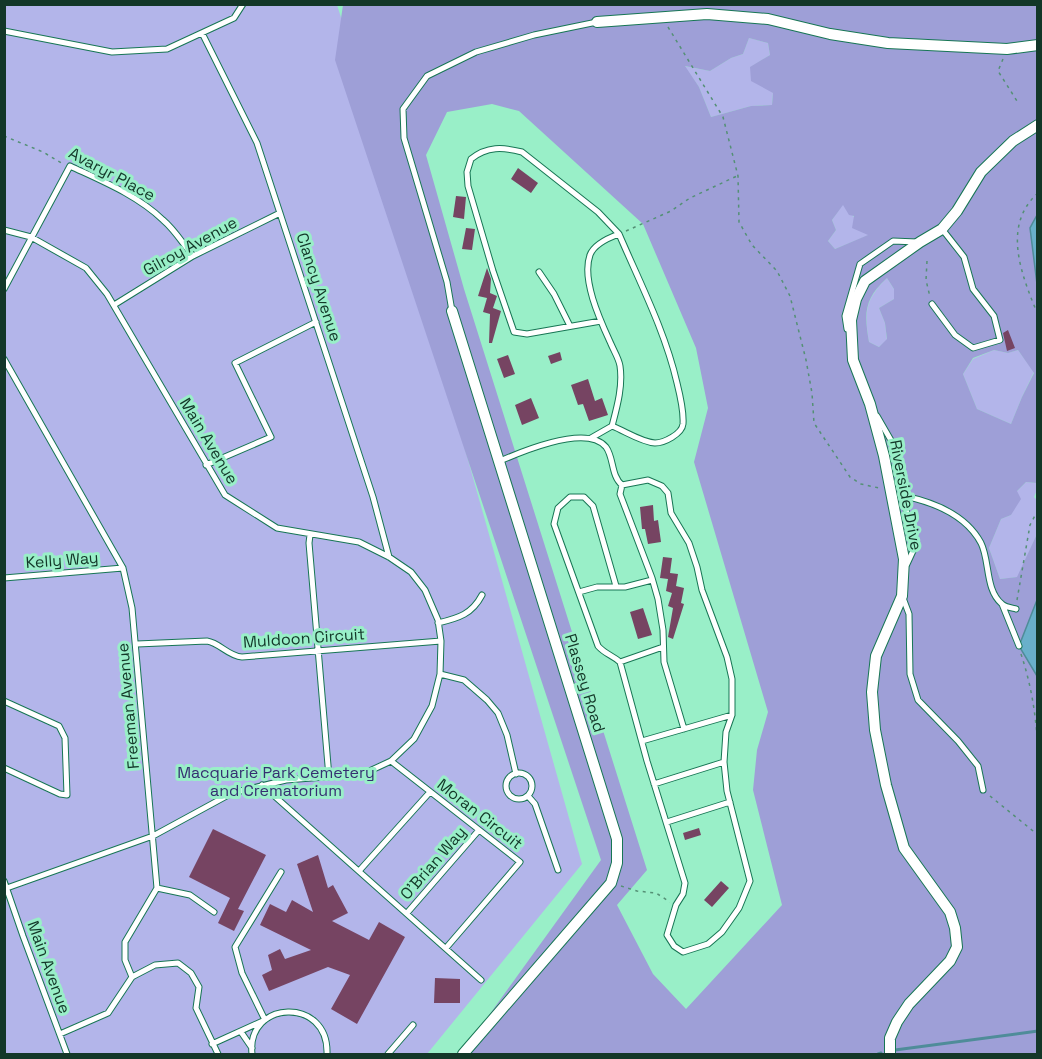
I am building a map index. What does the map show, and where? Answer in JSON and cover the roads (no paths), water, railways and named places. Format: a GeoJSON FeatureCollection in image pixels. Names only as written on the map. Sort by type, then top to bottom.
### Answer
{"type":"FeatureCollection","features":[{"type":"Feature","properties":{"kind":"street"},"geometry":{"type":"LineString","coordinates":[[597,22],[707,14],[768,18],[830,34],[888,43],[1006,50],[1038,45]]}},
{"type":"Feature","properties":{"kind":"street","name":"Riverside Drive"},"geometry":{"type":"LineString","coordinates":[[890,1054],[890,1038],[897,1022],[909,1004],[950,961],[957,947],[950,912],[904,848],[886,785],[875,730],[872,692],[876,657],[902,596],[904,559],[891,491],[870,404],[853,360],[851,320],[856,300],[865,281],[942,229],[957,211],[981,172],[1013,141],[1038,125]]}},
{"type":"Feature","properties":{"kind":"street","name":"Plassey Road"},"geometry":{"type":"LineString","coordinates":[[452,311],[617,839],[617,863],[611,883],[463,1054]]}},
{"type":"Feature","properties":{"kind":"lane"},"geometry":{"type":"LineString","coordinates":[[4,31],[112,52],[167,49],[234,18],[243,4]]}},
{"type":"Feature","properties":{"kind":"lane","name":"Plassey Road"},"geometry":{"type":"LineString","coordinates":[[452,311],[445,276],[404,138],[403,109],[427,76],[476,52],[597,22]]}},
{"type":"Feature","properties":{"kind":"lane","name":"Clancy Avenue"},"geometry":{"type":"LineString","coordinates":[[202,33],[256,143],[373,497],[390,557]]}},
{"type":"Feature","properties":{"kind":"lane"},"geometry":{"type":"LineString","coordinates":[[601,321],[527,334],[514,332],[468,186],[467,172],[471,159],[488,149],[511,149],[522,152],[598,212],[619,234],[668,345],[680,396],[683,425],[679,432],[658,443],[648,442],[612,426]]}},
{"type":"Feature","properties":{"kind":"lane","name":"Avaryr Place"},"geometry":{"type":"LineString","coordinates":[[31,237],[70,166],[149,207],[173,230],[192,256]]}},
{"type":"Feature","properties":{"kind":"lane","name":"Gilroy Avenue"},"geometry":{"type":"LineString","coordinates":[[114,305],[192,256],[280,213]]}},
{"type":"Feature","properties":{"kind":"lane"},"geometry":{"type":"LineString","coordinates":[[932,304],[955,335],[973,348],[1000,340],[994,316],[973,289],[964,257],[942,229]]}},
{"type":"Feature","properties":{"kind":"lane","name":"Main Avenue"},"geometry":{"type":"LineString","coordinates":[[4,230],[31,237],[86,268],[114,305],[225,495],[277,528],[359,542],[390,557],[411,572],[425,590],[438,623],[441,640],[440,674],[432,706],[414,739],[391,760],[363,774],[286,780],[232,793],[153,836],[6,889]]}},
{"type":"Feature","properties":{"kind":"lane"},"geometry":{"type":"LineString","coordinates":[[500,461],[556,442],[591,438],[612,426],[619,397],[620,365],[601,321],[588,277],[590,255],[597,245],[619,234]]}},
{"type":"Feature","properties":{"kind":"lane"},"geometry":{"type":"LineString","coordinates":[[4,289],[31,237]]}},
{"type":"Feature","properties":{"kind":"lane"},"geometry":{"type":"LineString","coordinates":[[853,360],[844,316],[860,264],[893,241],[920,242]]}},
{"type":"Feature","properties":{"kind":"lane"},"geometry":{"type":"LineString","coordinates":[[539,272],[554,294],[570,326]]}},
{"type":"Feature","properties":{"kind":"lane"},"geometry":{"type":"LineString","coordinates":[[206,465],[271,437],[236,363],[316,322]]}},
{"type":"Feature","properties":{"kind":"lane","name":"Freeman Avenue"},"geometry":{"type":"LineString","coordinates":[[4,359],[123,568],[137,644],[157,888]]}},
{"type":"Feature","properties":{"kind":"lane"},"geometry":{"type":"LineString","coordinates":[[870,404],[896,449],[913,551],[903,573]]}},
{"type":"Feature","properties":{"kind":"lane"},"geometry":{"type":"LineString","coordinates":[[591,438],[604,445],[618,481],[622,485]]}},
{"type":"Feature","properties":{"kind":"lane"},"geometry":{"type":"LineString","coordinates":[[616,586],[593,506],[584,497],[570,497],[558,508],[554,525],[598,646],[604,654],[620,662],[654,784],[685,883],[668,935],[674,946],[683,952],[708,944],[722,932],[740,908],[750,881],[730,802],[724,762],[726,732],[732,715],[733,686],[729,664],[702,590],[700,574],[689,543],[671,513],[668,493],[662,486],[648,480],[622,485]]}},
{"type":"Feature","properties":{"kind":"lane"},"geometry":{"type":"LineString","coordinates":[[622,485],[620,494],[652,580],[663,630],[664,662],[684,729]]}},
{"type":"Feature","properties":{"kind":"lane"},"geometry":{"type":"LineString","coordinates":[[904,496],[927,500],[948,511],[967,525],[981,542],[986,557],[988,578],[1002,604],[1019,646]]}},
{"type":"Feature","properties":{"kind":"lane"},"geometry":{"type":"LineString","coordinates":[[310,535],[329,777]]}},
{"type":"Feature","properties":{"kind":"lane","name":"Kelly Way"},"geometry":{"type":"LineString","coordinates":[[4,578],[123,568]]}},
{"type":"Feature","properties":{"kind":"lane"},"geometry":{"type":"LineString","coordinates":[[579,592],[597,587],[625,587],[652,580]]}},
{"type":"Feature","properties":{"kind":"lane"},"geometry":{"type":"LineString","coordinates":[[438,623],[467,613],[476,607],[482,595]]}},
{"type":"Feature","properties":{"kind":"lane"},"geometry":{"type":"LineString","coordinates":[[902,596],[909,614],[910,674],[918,700],[958,741],[978,766],[983,790]]}},
{"type":"Feature","properties":{"kind":"lane"},"geometry":{"type":"LineString","coordinates":[[1002,604],[1016,609]]}},
{"type":"Feature","properties":{"kind":"lane","name":"Muldoon Circuit"},"geometry":{"type":"LineString","coordinates":[[137,644],[207,641],[234,657],[242,657],[441,640]]}},
{"type":"Feature","properties":{"kind":"lane"},"geometry":{"type":"LineString","coordinates":[[620,662],[663,647]]}},
{"type":"Feature","properties":{"kind":"lane"},"geometry":{"type":"LineString","coordinates":[[440,674],[464,680],[487,700],[498,714],[507,735],[516,774]]}},
{"type":"Feature","properties":{"kind":"lane"},"geometry":{"type":"LineString","coordinates":[[4,701],[62,730],[65,738],[67,795],[60,794],[4,768]]}},
{"type":"Feature","properties":{"kind":"lane"},"geometry":{"type":"LineString","coordinates":[[642,741],[732,715]]}},
{"type":"Feature","properties":{"kind":"lane","name":"Moran Circuit"},"geometry":{"type":"LineString","coordinates":[[391,760],[520,862],[446,948]]}},
{"type":"Feature","properties":{"kind":"lane"},"geometry":{"type":"LineString","coordinates":[[654,784],[724,762]]}},
{"type":"Feature","properties":{"kind":"lane"},"geometry":{"type":"LineString","coordinates":[[516,774],[524,774],[530,778],[532,787],[528,796],[522,799],[512,797],[506,789],[510,776],[516,774]]}},
{"type":"Feature","properties":{"kind":"lane"},"geometry":{"type":"LineString","coordinates":[[262,785],[482,980]]}},
{"type":"Feature","properties":{"kind":"lane"},"geometry":{"type":"LineString","coordinates":[[359,871],[430,792]]}},
{"type":"Feature","properties":{"kind":"lane"},"geometry":{"type":"LineString","coordinates":[[528,796],[536,804],[558,870]]}},
{"type":"Feature","properties":{"kind":"lane"},"geometry":{"type":"LineString","coordinates":[[667,822],[730,802]]}},
{"type":"Feature","properties":{"kind":"lane","name":"O'Brian Way"},"geometry":{"type":"LineString","coordinates":[[407,913],[479,830]]}},
{"type":"Feature","properties":{"kind":"lane"},"geometry":{"type":"LineString","coordinates":[[265,1020],[242,973],[236,946],[281,872]]}},
{"type":"Feature","properties":{"kind":"lane","name":"Main Avenue"},"geometry":{"type":"LineString","coordinates":[[4,881],[67,1054]]}},
{"type":"Feature","properties":{"kind":"lane"},"geometry":{"type":"LineString","coordinates":[[132,977],[125,960],[125,942],[157,888],[190,895],[214,912]]}},
{"type":"Feature","properties":{"kind":"lane"},"geometry":{"type":"LineString","coordinates":[[60,1034],[108,1013],[132,977],[155,965],[178,963],[191,973],[199,987],[196,1008],[218,1054]]}},
{"type":"Feature","properties":{"kind":"lane"},"geometry":{"type":"LineString","coordinates":[[212,1044],[283,1012],[304,1014],[313,1019],[325,1035],[327,1054]]}},
{"type":"Feature","properties":{"kind":"lane"},"geometry":{"type":"LineString","coordinates":[[252,1051],[258,1028],[265,1020]]}},
{"type":"Feature","properties":{"kind":"lane"},"geometry":{"type":"LineString","coordinates":[[388,1054],[412,1025]]}},
{"type":"Feature","properties":{"kind":"lane"},"geometry":{"type":"LineString","coordinates":[[241,1032],[252,1051]]}},
{"type":"Feature","properties":{"kind":"waterway"},"geometry":{"type":"LineString","coordinates":[[895,1050],[1038,1031]]}},
{"type":"Feature","properties":{"kind":"park label","name":"Macquarie Park Cemetery and Crematorium"},"geometry":{"type":"Point","coordinates":[276,781]}}]}
